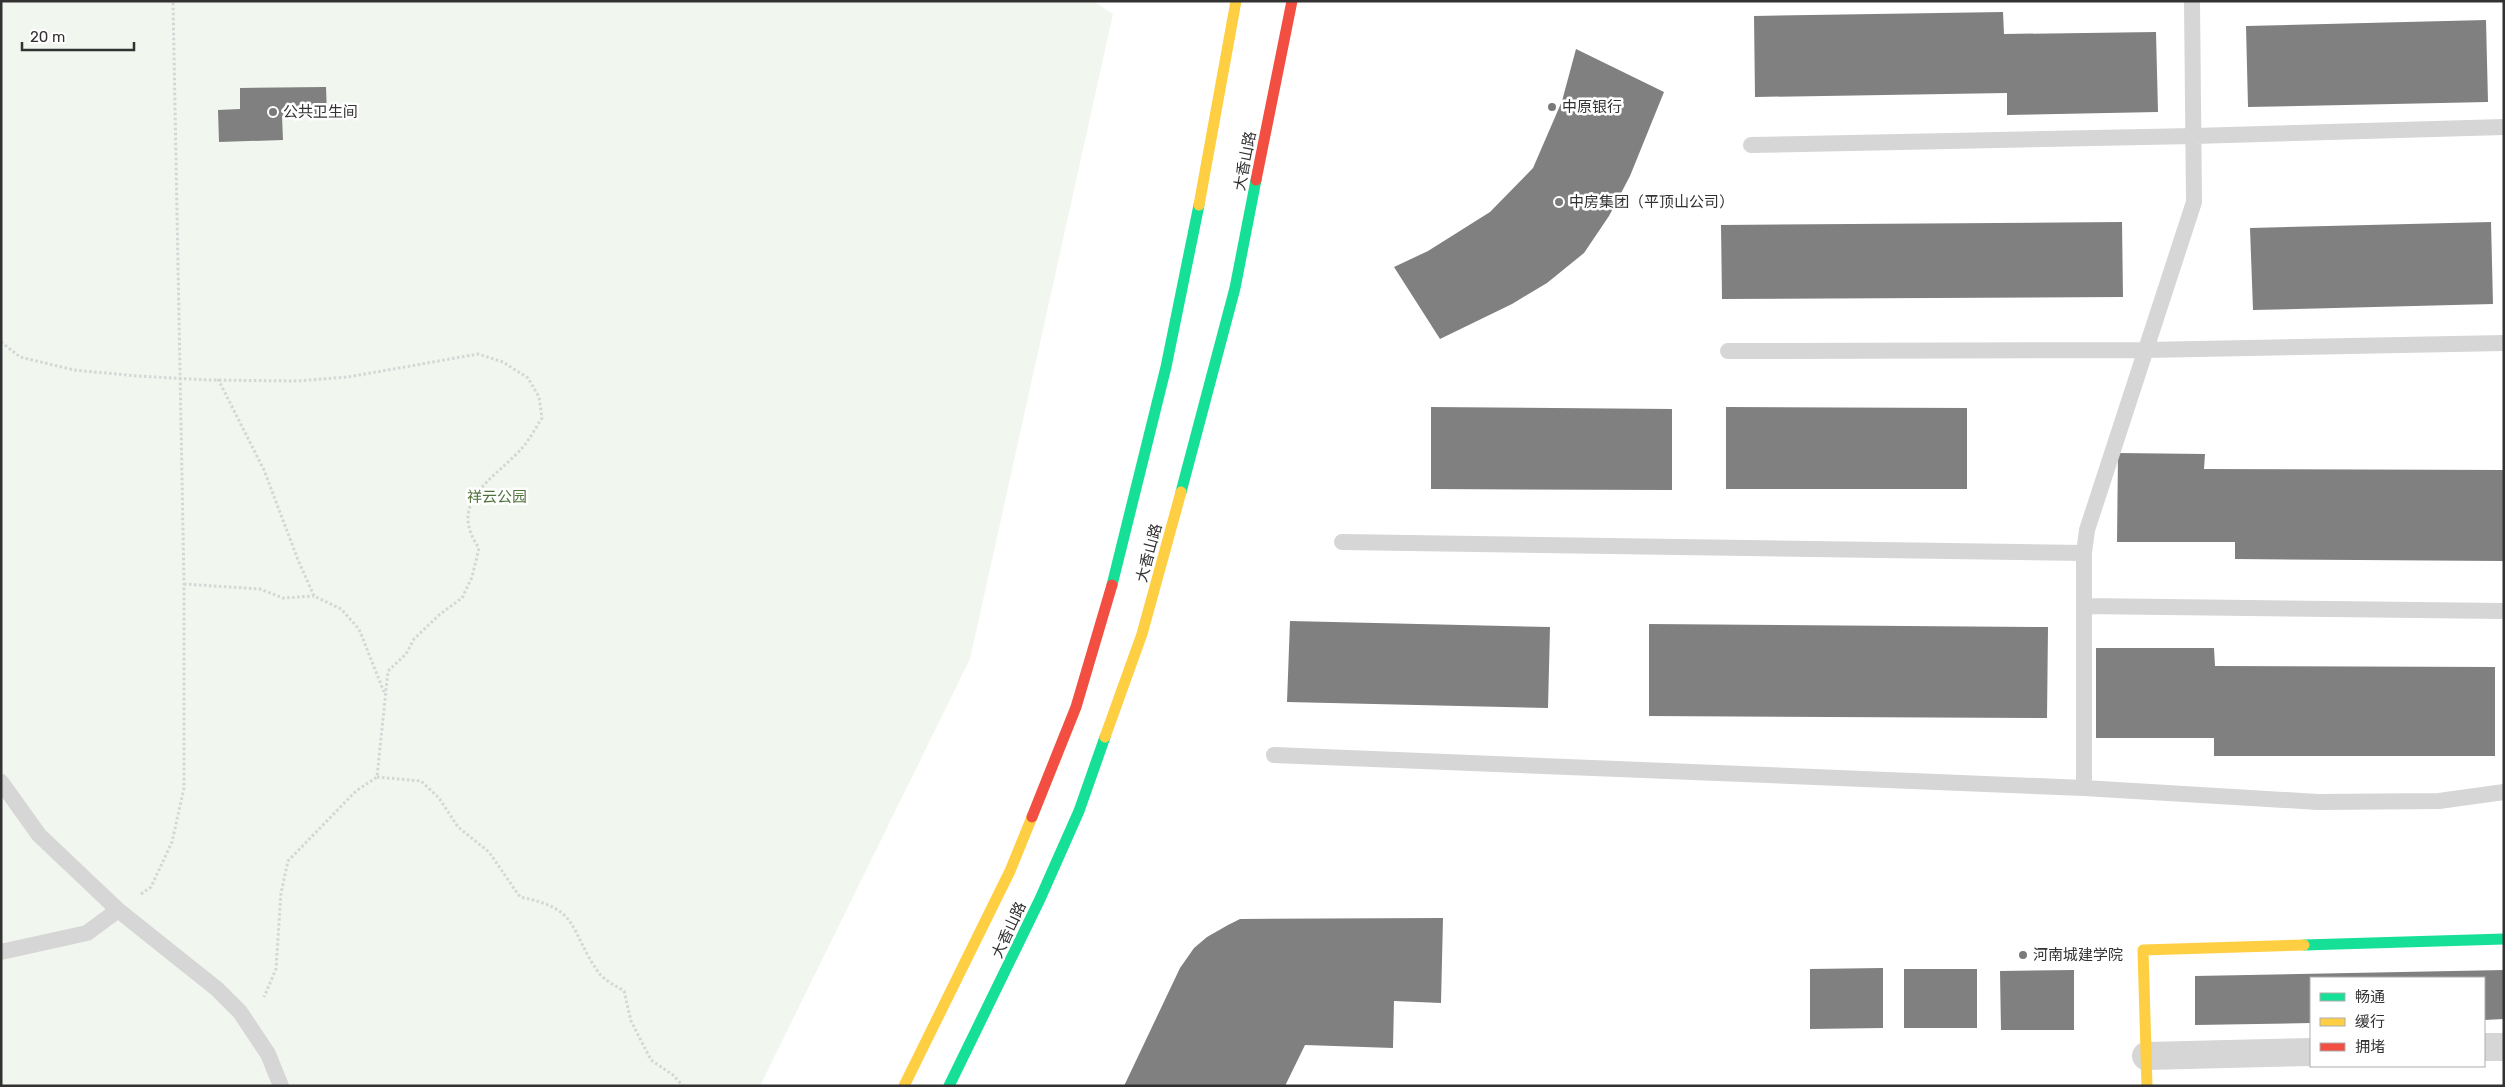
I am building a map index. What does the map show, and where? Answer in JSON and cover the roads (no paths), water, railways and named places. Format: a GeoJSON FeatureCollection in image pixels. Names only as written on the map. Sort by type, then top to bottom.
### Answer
{"type":"FeatureCollection","features":[{"type":"Feature","properties":{"kind":"main road","name":"大香山路"},"geometry":{"type":"LineString","coordinates":[[904,1086],[1010,871],[1076,707],[1099,633],[1125,536],[1168,358],[1236,1]]}},
{"type":"Feature","properties":{"kind":"main road","name":"大香山路"},"geometry":{"type":"LineString","coordinates":[[949,1086],[1040,899],[1079,812],[1142,634],[1213,376],[1235,288],[1292,1]]}},
{"type":"Feature","properties":{"kind":"main road"},"geometry":{"type":"LineString","coordinates":[[2147,1086],[2143,950],[2504,939]]}},
{"type":"Feature","properties":{"kind":"street"},"geometry":{"type":"LineString","coordinates":[[2485,1047],[2504,1047]]}},
{"type":"Feature","properties":{"kind":"street"},"geometry":{"type":"LineString","coordinates":[[2146,1056],[2310,1052]]}},
{"type":"Feature","properties":{"kind":"lane"},"geometry":{"type":"LineString","coordinates":[[2084,788],[2084,553],[2087,530],[2194,202],[2192,1]]}},
{"type":"Feature","properties":{"kind":"lane"},"geometry":{"type":"LineString","coordinates":[[1751,145],[2194,136],[2504,127]]}},
{"type":"Feature","properties":{"kind":"lane"},"geometry":{"type":"LineString","coordinates":[[1728,351],[2145,350],[2504,343]]}},
{"type":"Feature","properties":{"kind":"lane"},"geometry":{"type":"LineString","coordinates":[[1342,542],[2084,553]]}},
{"type":"Feature","properties":{"kind":"lane"},"geometry":{"type":"LineString","coordinates":[[2084,606],[2504,611]]}},
{"type":"Feature","properties":{"kind":"lane"},"geometry":{"type":"LineString","coordinates":[[1274,755],[2084,788],[2318,802],[2439,801],[2504,792]]}},
{"type":"Feature","properties":{"kind":"lane"},"geometry":{"type":"LineString","coordinates":[[1,782],[39,835],[118,910],[217,989],[240,1012],[268,1054],[281,1086]]}},
{"type":"Feature","properties":{"kind":"lane"},"geometry":{"type":"LineString","coordinates":[[1,952],[87,933],[118,910]]}},
{"type":"Feature","properties":{"kind":"place","name":"中原银行"},"geometry":{"type":"Point","coordinates":[1552,107]}},
{"type":"Feature","properties":{"kind":"place","name":"公共卫生间"},"geometry":{"type":"Point","coordinates":[273,112]}},
{"type":"Feature","properties":{"kind":"place","name":"中房集团（平顶山公司）"},"geometry":{"type":"Point","coordinates":[1559,202]}},
{"type":"Feature","properties":{"kind":"place","name":"河南城建学院"},"geometry":{"type":"Point","coordinates":[2023,955]}},
{"type":"Feature","properties":{"kind":"park label","name":"祥云公园"},"geometry":{"type":"Point","coordinates":[497,497]}}]}
